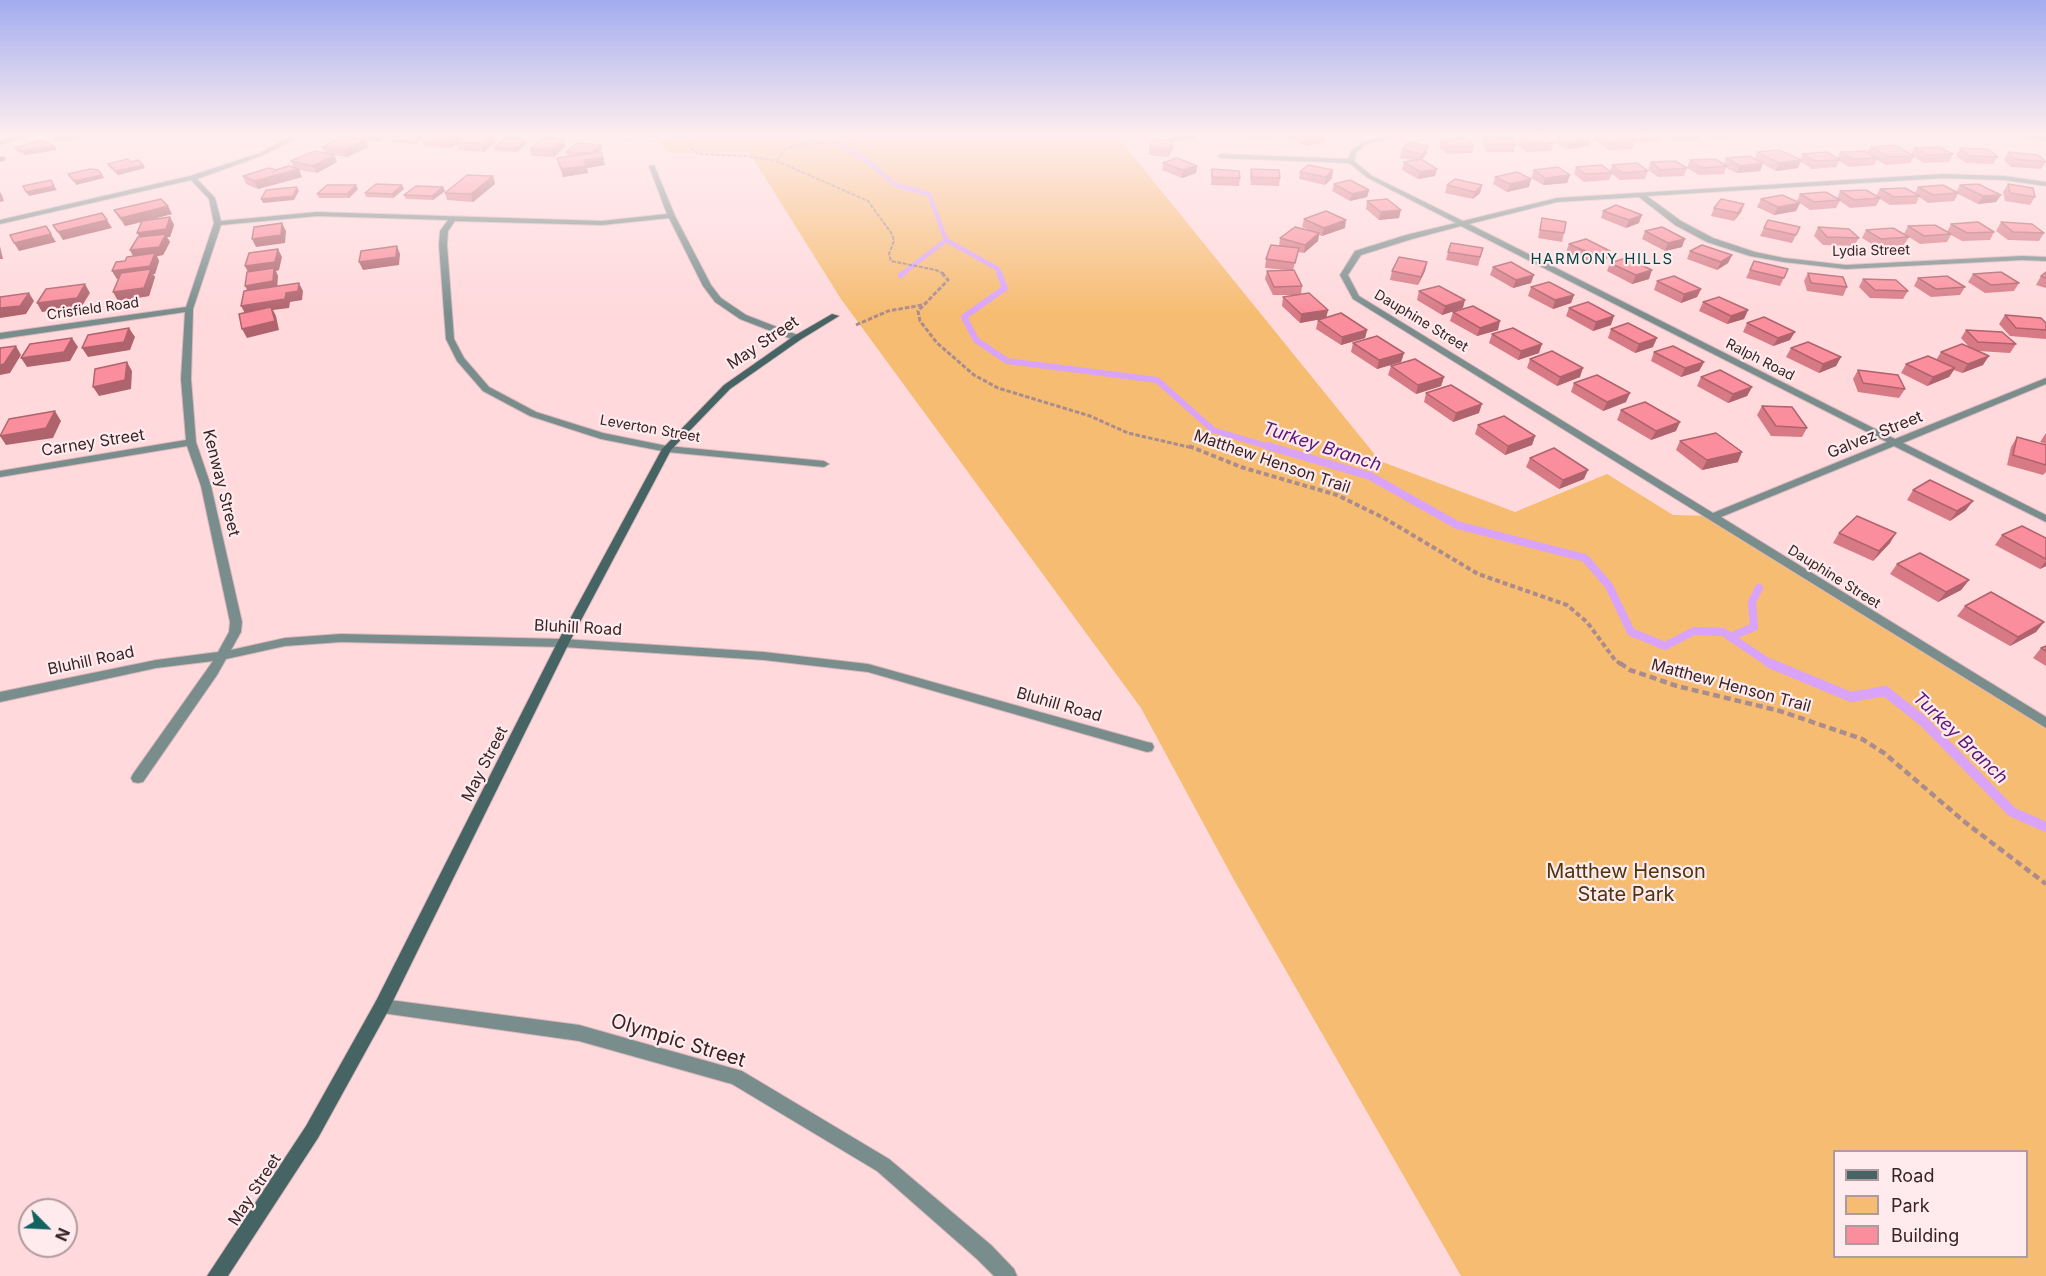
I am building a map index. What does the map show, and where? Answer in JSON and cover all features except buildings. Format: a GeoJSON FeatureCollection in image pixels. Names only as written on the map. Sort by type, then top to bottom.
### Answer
{"type":"FeatureCollection","features":[{"type":"Feature","properties":{"kind":"street"},"geometry":{"type":"LineString","coordinates":[[0,222],[120,195]]}},
{"type":"Feature","properties":{"kind":"street"},"geometry":{"type":"LineString","coordinates":[[209,195],[212,198],[218,223],[317,214],[602,223],[671,216]]}},
{"type":"Feature","properties":{"kind":"street"},"geometry":{"type":"LineString","coordinates":[[663,195],[671,216],[707,286],[718,300],[743,317],[797,338]]}},
{"type":"Feature","properties":{"kind":"street","name":"Ralph Road"},"geometry":{"type":"LineString","coordinates":[[1404,195],[2046,519]]}},
{"type":"Feature","properties":{"kind":"street","name":"Lydia Street"},"geometry":{"type":"LineString","coordinates":[[1641,195],[1678,223],[1710,240],[1753,254],[1814,265],[1846,267],[2022,258],[2046,259]]}},
{"type":"Feature","properties":{"kind":"street","name":"Dauphine Street"},"geometry":{"type":"LineString","coordinates":[[1648,195],[1557,200],[1462,224],[1358,253],[1344,275],[1356,297],[2046,723]]}},
{"type":"Feature","properties":{"kind":"street","name":"Leverton Street"},"geometry":{"type":"LineString","coordinates":[[452,219],[444,231],[443,245],[450,339],[460,359],[486,389],[533,414],[601,436],[667,448],[824,464]]}},
{"type":"Feature","properties":{"kind":"street","name":"Kenway Street"},"geometry":{"type":"LineString","coordinates":[[138,778],[222,656],[235,632],[236,622],[206,486],[191,442],[186,379],[189,309],[218,223]]}},
{"type":"Feature","properties":{"kind":"street","name":"Crisfield Road"},"geometry":{"type":"LineString","coordinates":[[0,336],[189,309]]}},
{"type":"Feature","properties":{"kind":"street","name":"May Street"},"geometry":{"type":"LineString","coordinates":[[217,1276],[312,1132],[382,1006],[564,643],[667,448],[727,387],[797,338],[835,316]]}},
{"type":"Feature","properties":{"kind":"street","name":"Galvez Street"},"geometry":{"type":"LineString","coordinates":[[1714,516],[1896,444],[2046,381]]}},
{"type":"Feature","properties":{"kind":"street","name":"Carney Street"},"geometry":{"type":"LineString","coordinates":[[0,474],[191,442]]}},
{"type":"Feature","properties":{"kind":"street","name":"Bluhill Road"},"geometry":{"type":"LineString","coordinates":[[0,697],[156,664],[222,656],[285,642],[340,638],[564,643],[764,656],[868,668],[1147,747]]}},
{"type":"Feature","properties":{"kind":"street","name":"Olympic Street"},"geometry":{"type":"LineString","coordinates":[[382,1006],[579,1033],[736,1077],[883,1164],[984,1252],[1007,1276]]}},
{"type":"Feature","properties":{"kind":"path"},"geometry":{"type":"LineString","coordinates":[[854,195],[868,201],[892,234],[894,248],[888,259],[903,265],[936,270],[946,275],[948,280],[922,305],[888,311],[856,325]]}},
{"type":"Feature","properties":{"kind":"path","name":"Matthew Henson Trail"},"geometry":{"type":"LineString","coordinates":[[922,305],[918,311],[925,330],[974,375],[998,388],[1090,416],[1128,433],[1186,445],[1241,467],[1337,495],[1384,518],[1478,574],[1567,605],[1587,622],[1615,660],[1630,670],[1677,686],[1780,711],[1862,739],[1884,753],[1999,850],[2046,884]]}},
{"type":"Feature","properties":{"kind":"green space","name":"Matthew Henson State Park"},"geometry":{"type":"Polygon","coordinates":[[[776,195],[1164,195],[1380,461],[1515,512],[1607,474],[1673,515],[1714,516],[2046,723],[2046,1276],[1461,1276],[1234,880],[1141,708],[841,299],[776,195]]]}},
{"type":"Feature","properties":{"kind":"waterway","name":"Turkey Branch"},"geometry":{"type":"LineString","coordinates":[[929,195],[946,240]]}},
{"type":"Feature","properties":{"kind":"waterway"},"geometry":{"type":"LineString","coordinates":[[902,274],[946,240]]}},
{"type":"Feature","properties":{"kind":"waterway","name":"Turkey Branch"},"geometry":{"type":"LineString","coordinates":[[946,240],[998,269],[1000,274]]}},
{"type":"Feature","properties":{"kind":"waterway","name":"Turkey Branch"},"geometry":{"type":"LineString","coordinates":[[999,273],[1005,288],[964,317],[976,340],[1007,361],[1157,380],[1213,430],[1273,448]]}},
{"type":"Feature","properties":{"kind":"waterway","name":"Turkey Branch"},"geometry":{"type":"LineString","coordinates":[[1268,446],[1370,476],[1457,525],[1585,558],[1609,586],[1631,632],[1665,646],[1694,631],[1723,632],[1730,637]]}},
{"type":"Feature","properties":{"kind":"waterway"},"geometry":{"type":"LineString","coordinates":[[1730,637],[1754,627],[1752,602],[1759,588]]}},
{"type":"Feature","properties":{"kind":"waterway","name":"Turkey Branch"},"geometry":{"type":"LineString","coordinates":[[1730,637],[1769,663]]}},
{"type":"Feature","properties":{"kind":"waterway","name":"Turkey Branch"},"geometry":{"type":"LineString","coordinates":[[1769,663],[1851,697],[1885,691],[1923,721],[2012,812],[2046,827]]}},
{"type":"Feature","properties":{"kind":"district","name":"HARMONY HILLS"},"geometry":{"type":"Point","coordinates":[1602,259]}}]}
